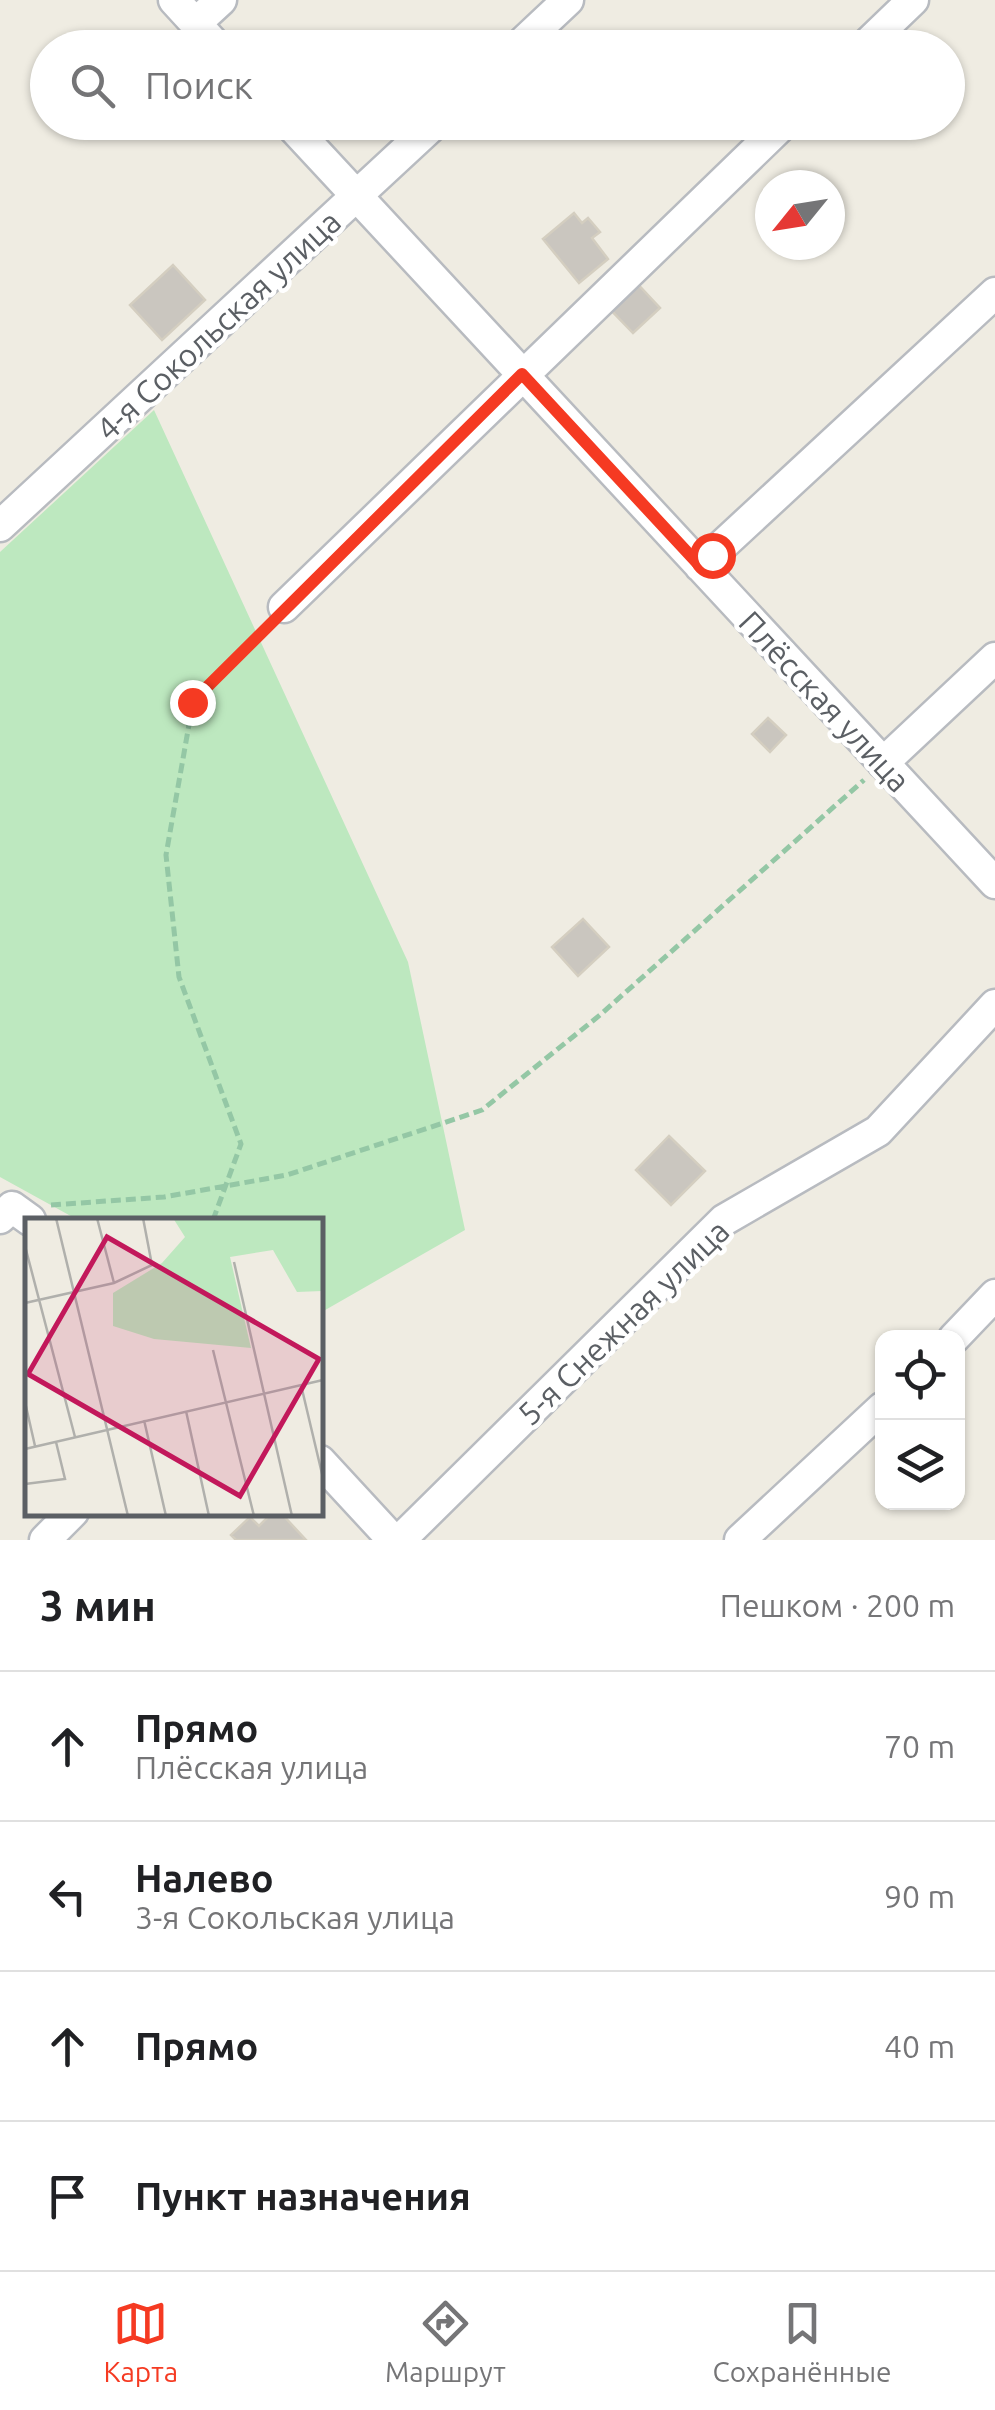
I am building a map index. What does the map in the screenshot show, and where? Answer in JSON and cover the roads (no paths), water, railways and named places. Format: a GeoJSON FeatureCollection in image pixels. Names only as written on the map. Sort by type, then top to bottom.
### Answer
{"type":"FeatureCollection","features":[{"type":"Feature","properties":{"kind":"street"},"geometry":{"type":"LineString","coordinates":[[174,0],[202,30]]}},
{"type":"Feature","properties":{"kind":"street"},"geometry":{"type":"LineString","coordinates":[[196,24],[221,0]]}},
{"type":"Feature","properties":{"kind":"street"},"geometry":{"type":"LineString","coordinates":[[536,30],[568,0]]}},
{"type":"Feature","properties":{"kind":"street"},"geometry":{"type":"LineString","coordinates":[[882,30],[913,0]]}},
{"type":"Feature","properties":{"kind":"street","name":"Плёсская улица"},"geometry":{"type":"LineString","coordinates":[[305,140],[995,883]]}},
{"type":"Feature","properties":{"kind":"street","name":"4-я Сокольская улица"},"geometry":{"type":"LineString","coordinates":[[0,526],[417,140]]}},
{"type":"Feature","properties":{"kind":"street"},"geometry":{"type":"LineString","coordinates":[[284,607],[766,140]]}},
{"type":"Feature","properties":{"kind":"street"},"geometry":{"type":"LineString","coordinates":[[700,566],[995,293]]}},
{"type":"Feature","properties":{"kind":"street"},"geometry":{"type":"LineString","coordinates":[[883,763],[995,658]]}},
{"type":"Feature","properties":{"kind":"street","name":"5-я Снежная улица"},"geometry":{"type":"LineString","coordinates":[[396,1540],[724,1220],[878,1132],[995,1005]]}},
{"type":"Feature","properties":{"kind":"street"},"geometry":{"type":"LineString","coordinates":[[962,1330],[995,1295]]}},
{"type":"Feature","properties":{"kind":"street"},"geometry":{"type":"LineString","coordinates":[[740,1540],[875,1415]]}},
{"type":"Feature","properties":{"kind":"street"},"geometry":{"type":"LineString","coordinates":[[322,1463],[396,1540]]}},
{"type":"Feature","properties":{"kind":"street"},"geometry":{"type":"LineString","coordinates":[[45,1540],[70,1515]]}}]}
